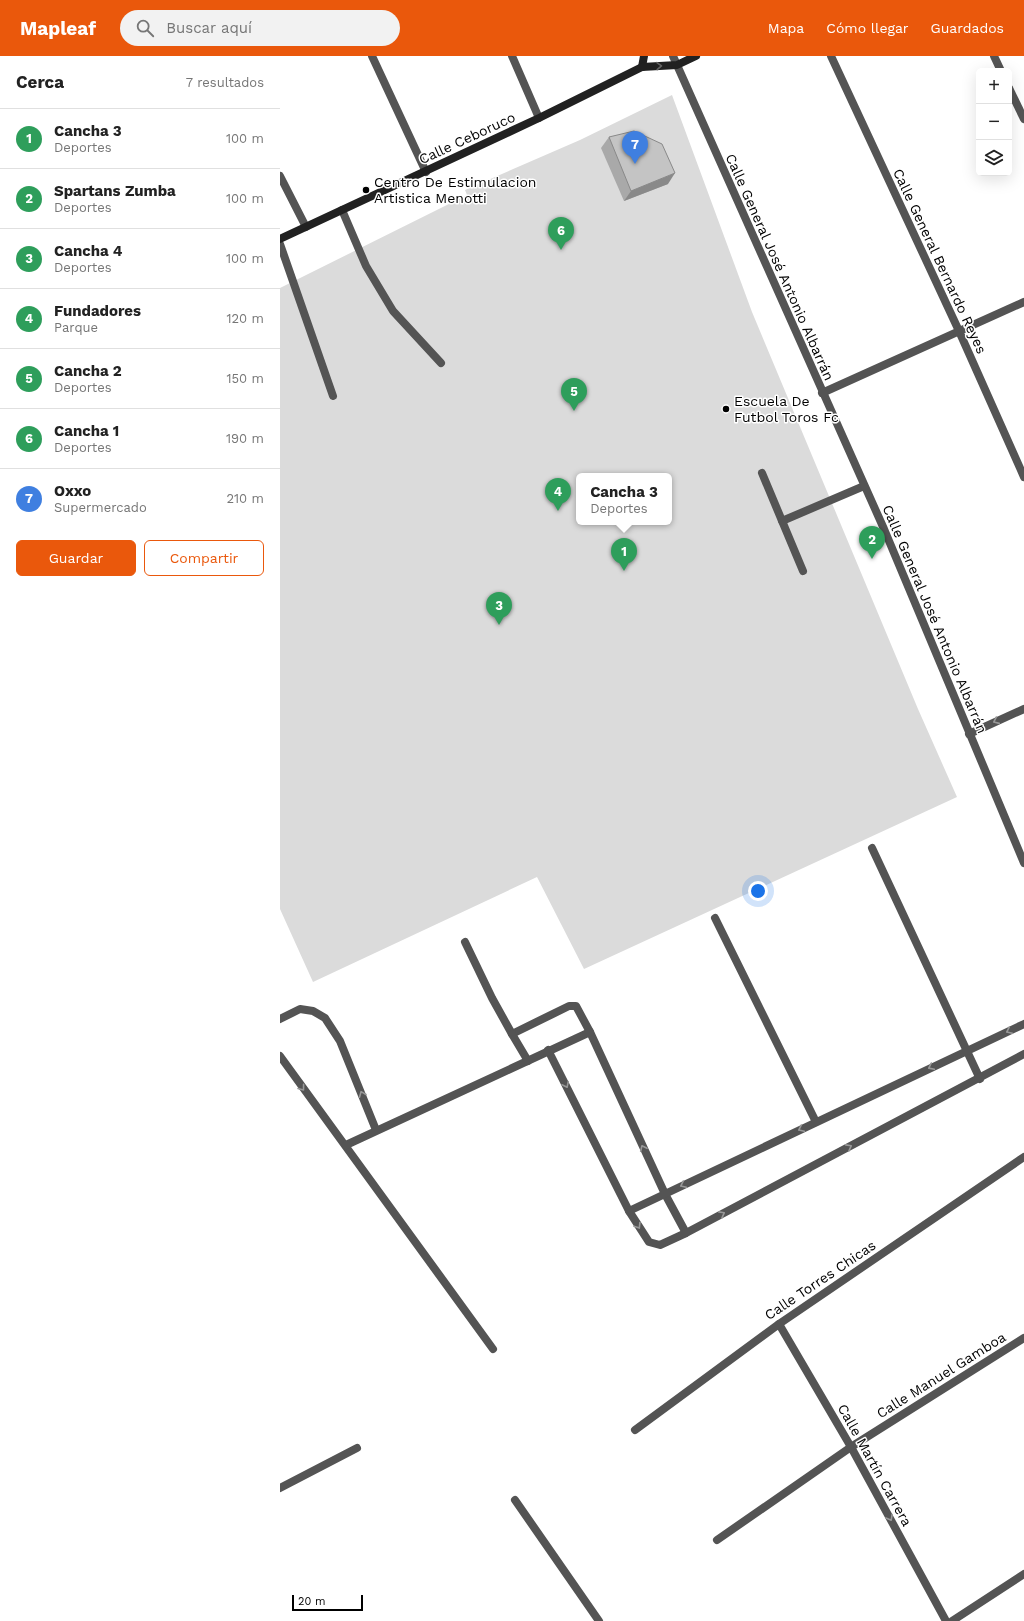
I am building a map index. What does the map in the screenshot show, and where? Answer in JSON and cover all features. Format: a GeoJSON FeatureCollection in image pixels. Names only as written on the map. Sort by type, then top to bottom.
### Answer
{"type":"FeatureCollection","features":[{"type":"Feature","properties":{"kind":"main road"},"geometry":{"type":"LineString","coordinates":[[642,67],[644,56]]}},
{"type":"Feature","properties":{"kind":"main road"},"geometry":{"type":"LineString","coordinates":[[677,65],[696,56]]}},
{"type":"Feature","properties":{"kind":"main road","name":"Calle Ceboruco"},"geometry":{"type":"LineString","coordinates":[[280,240],[539,118],[642,67],[677,65]]}},
{"type":"Feature","properties":{"kind":"street"},"geometry":{"type":"LineString","coordinates":[[372,56],[426,172]]}},
{"type":"Feature","properties":{"kind":"street"},"geometry":{"type":"LineString","coordinates":[[512,56],[539,118]]}},
{"type":"Feature","properties":{"kind":"street","name":"Calle General José Antonio Albarrán"},"geometry":{"type":"LineString","coordinates":[[673,56],[864,486],[1024,863]]}},
{"type":"Feature","properties":{"kind":"street","name":"Calle General Bernardo Reyes"},"geometry":{"type":"LineString","coordinates":[[831,56],[959,331],[1024,477]]}},
{"type":"Feature","properties":{"kind":"street"},"geometry":{"type":"LineString","coordinates":[[994,56],[1000,68]]}},
{"type":"Feature","properties":{"kind":"street"},"geometry":{"type":"LineString","coordinates":[[1012,94],[1024,120]]}},
{"type":"Feature","properties":{"kind":"street"},"geometry":{"type":"LineString","coordinates":[[280,176],[306,227]]}},
{"type":"Feature","properties":{"kind":"street"},"geometry":{"type":"LineString","coordinates":[[342,210],[366,266],[393,311],[441,363]]}},
{"type":"Feature","properties":{"kind":"street"},"geometry":{"type":"LineString","coordinates":[[280,244],[333,396]]}},
{"type":"Feature","properties":{"kind":"street"},"geometry":{"type":"LineString","coordinates":[[822,393],[1024,302]]}},
{"type":"Feature","properties":{"kind":"street"},"geometry":{"type":"LineString","coordinates":[[762,473],[803,571]]}},
{"type":"Feature","properties":{"kind":"street"},"geometry":{"type":"LineString","coordinates":[[782,520],[864,486]]}},
{"type":"Feature","properties":{"kind":"street"},"geometry":{"type":"LineString","coordinates":[[969,734],[1024,709]]}},
{"type":"Feature","properties":{"kind":"street"},"geometry":{"type":"LineString","coordinates":[[872,848],[980,1079]]}},
{"type":"Feature","properties":{"kind":"street"},"geometry":{"type":"LineString","coordinates":[[715,918],[816,1122]]}},
{"type":"Feature","properties":{"kind":"street"},"geometry":{"type":"LineString","coordinates":[[465,942],[492,998],[528,1061]]}},
{"type":"Feature","properties":{"kind":"street"},"geometry":{"type":"LineString","coordinates":[[512,1034],[559,1010],[573,1005],[578,1010],[590,1032],[664,1194],[686,1233]]}},
{"type":"Feature","properties":{"kind":"street"},"geometry":{"type":"LineString","coordinates":[[280,1019],[300,1009],[313,1011],[325,1018],[340,1041],[376,1130]]}},
{"type":"Feature","properties":{"kind":"street"},"geometry":{"type":"LineString","coordinates":[[629,1211],[966,1050],[1024,1024]]}},
{"type":"Feature","properties":{"kind":"street"},"geometry":{"type":"LineString","coordinates":[[346,1146],[376,1130],[590,1032]]}},
{"type":"Feature","properties":{"kind":"street"},"geometry":{"type":"LineString","coordinates":[[548,1050],[629,1211],[644,1236],[654,1244],[660,1245],[686,1233],[980,1079],[1024,1054]]}},
{"type":"Feature","properties":{"kind":"street"},"geometry":{"type":"LineString","coordinates":[[280,1056],[493,1349]]}},
{"type":"Feature","properties":{"kind":"street","name":"Calle Torres Chicas"},"geometry":{"type":"LineString","coordinates":[[635,1430],[779,1324],[1024,1157]]}},
{"type":"Feature","properties":{"kind":"street","name":"Calle Martín Carrera"},"geometry":{"type":"LineString","coordinates":[[779,1324],[851,1447],[946,1621]]}},
{"type":"Feature","properties":{"kind":"street","name":"Calle Manuel Gamboa"},"geometry":{"type":"LineString","coordinates":[[717,1540],[851,1447],[1024,1338]]}},
{"type":"Feature","properties":{"kind":"street"},"geometry":{"type":"LineString","coordinates":[[280,1488],[356,1448]]}},
{"type":"Feature","properties":{"kind":"street"},"geometry":{"type":"LineString","coordinates":[[515,1500],[599,1621]]}},
{"type":"Feature","properties":{"kind":"street"},"geometry":{"type":"LineString","coordinates":[[952,1621],[1024,1574]]}},
{"type":"Feature","properties":{"kind":"shaded area"},"geometry":{"type":"Polygon","coordinates":[[[672,95],[752,312],[918,709],[957,797],[584,969],[537,877],[313,982],[280,909],[280,288],[467,195],[465,190],[580,140],[672,95]]]}},
{"type":"Feature","properties":{"kind":"building"},"geometry":{"type":"Polygon","coordinates":[[[634,131],[662,144],[675,173],[631,191],[609,137],[634,131]]]}},
{"type":"Feature","properties":{"kind":"place","name":"Oxxo"},"geometry":{"type":"Point","coordinates":[635,164]}},
{"type":"Feature","properties":{"kind":"place","name":"Centro De Estimulacion Artistica Menotti"},"geometry":{"type":"Point","coordinates":[366,190]}},
{"type":"Feature","properties":{"kind":"place","name":"Cancha 1"},"geometry":{"type":"Point","coordinates":[561,250]}},
{"type":"Feature","properties":{"kind":"place","name":"Escuela De Futbol Toros Fc"},"geometry":{"type":"Point","coordinates":[726,409]}},
{"type":"Feature","properties":{"kind":"place","name":"Cancha 2"},"geometry":{"type":"Point","coordinates":[574,411]}},
{"type":"Feature","properties":{"kind":"place","name":"Fundadores"},"geometry":{"type":"Point","coordinates":[558,511]}},
{"type":"Feature","properties":{"kind":"place","name":"Spartans Zumba"},"geometry":{"type":"Point","coordinates":[872,559]}},
{"type":"Feature","properties":{"kind":"place","name":"Cancha 3"},"geometry":{"type":"Point","coordinates":[624,571]}},
{"type":"Feature","properties":{"kind":"place","name":"Cancha 4"},"geometry":{"type":"Point","coordinates":[499,625]}}]}
